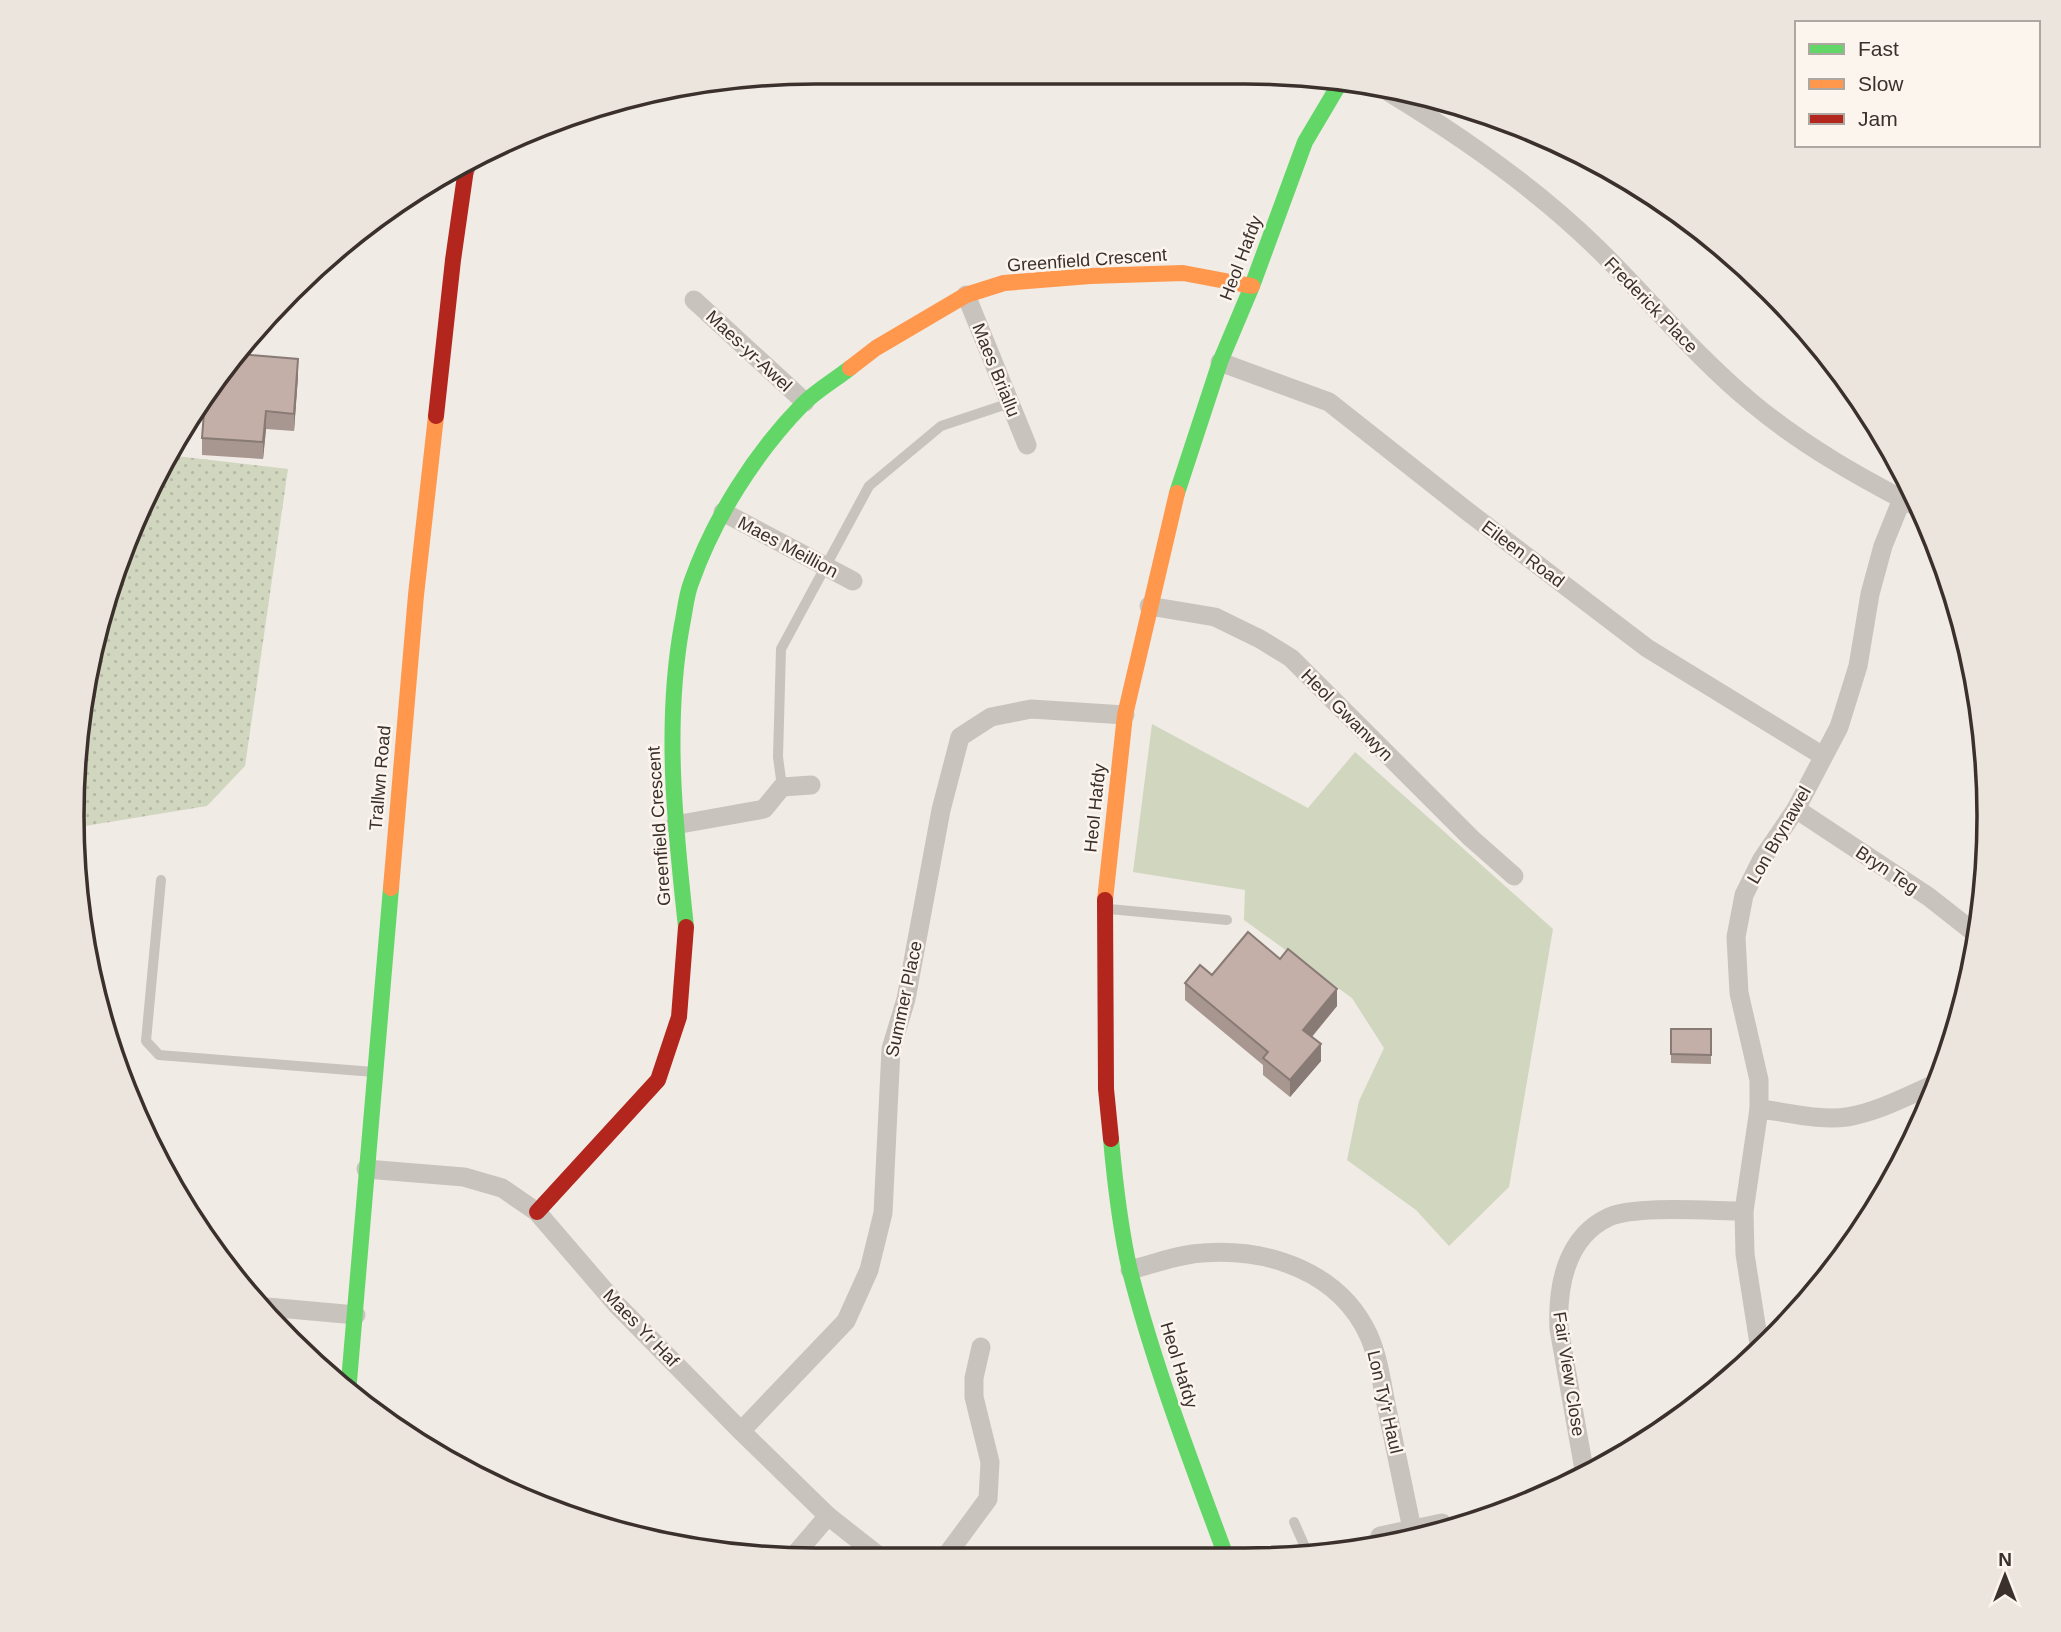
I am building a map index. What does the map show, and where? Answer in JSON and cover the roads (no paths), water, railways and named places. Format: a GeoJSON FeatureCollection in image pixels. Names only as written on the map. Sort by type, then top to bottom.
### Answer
{"type":"FeatureCollection","features":[{"type":"Feature","properties":{"kind":"street","name":"Heol Hafdy"},"geometry":{"type":"LineString","coordinates":[[1223,1548],[1166,1393],[1130,1270],[1117,1200],[1106,1089],[1105,908],[1125,715],[1171,511],[1220,362],[1252,286],[1305,142],[1336,90]]}},
{"type":"Feature","properties":{"kind":"street","name":"Frederick Place"},"geometry":{"type":"LineString","coordinates":[[1405,102],[1453,131],[1547,204],[1605,256],[1706,363],[1753,404],[1801,441],[1906,502]]}},
{"type":"Feature","properties":{"kind":"street","name":"Trallwn Road"},"geometry":{"type":"LineString","coordinates":[[349,1380],[416,595],[453,260],[468,172]]}},
{"type":"Feature","properties":{"kind":"street","name":"Greenfield Crescent"},"geometry":{"type":"LineString","coordinates":[[537,1212],[658,1080],[678,1017],[686,931],[674,825],[672,745],[677,653],[690,584],[723,512],[760,453],[805,402],[876,348],[966,295],[1004,283],[1090,276],[1183,273],[1252,286]]}},
{"type":"Feature","properties":{"kind":"street","name":"Maes Briallu"},"geometry":{"type":"LineString","coordinates":[[966,295],[1027,446]]}},
{"type":"Feature","properties":{"kind":"street","name":"Maes-yr-Awel"},"geometry":{"type":"LineString","coordinates":[[694,300],[805,402]]}},
{"type":"Feature","properties":{"kind":"street","name":"Eileen Road"},"geometry":{"type":"LineString","coordinates":[[1220,362],[1329,402],[1647,648],[1823,756]]}},
{"type":"Feature","properties":{"kind":"street","name":"Lon Brynawel"},"geometry":{"type":"LineString","coordinates":[[1758,1338],[1745,1254],[1744,1211],[1759,1109],[1759,1080],[1739,993],[1736,937],[1744,895],[1762,859],[1796,809],[1839,727],[1858,666],[1870,594],[1883,546],[1908,507]]}},
{"type":"Feature","properties":{"kind":"street","name":"Maes Meillion"},"geometry":{"type":"LineString","coordinates":[[723,512],[853,581]]}},
{"type":"Feature","properties":{"kind":"street","name":"Heol Gwanwyn"},"geometry":{"type":"LineString","coordinates":[[1149,606],[1214,617],[1260,639],[1291,658],[1471,838],[1514,876]]}},
{"type":"Feature","properties":{"kind":"street","name":"Summer Place"},"geometry":{"type":"LineString","coordinates":[[741,1431],[846,1321],[869,1270],[883,1213],[891,1049],[906,999],[941,810],[960,737],[991,717],[1031,709],[1125,715]]}},
{"type":"Feature","properties":{"kind":"street"},"geometry":{"type":"LineString","coordinates":[[674,825],[764,809],[782,787],[811,785]]}},
{"type":"Feature","properties":{"kind":"street","name":"Bryn Teg"},"geometry":{"type":"LineString","coordinates":[[1796,809],[1929,897],[1968,928]]}},
{"type":"Feature","properties":{"kind":"street"},"geometry":{"type":"LineString","coordinates":[[1759,1109],[1822,1117],[1845,1117],[1871,1111],[1924,1089]]}},
{"type":"Feature","properties":{"kind":"street","name":"Maes Yr Haf"},"geometry":{"type":"LineString","coordinates":[[366,1169],[464,1177],[502,1188],[537,1212],[617,1305],[741,1431],[828,1516],[869,1548]]}},
{"type":"Feature","properties":{"kind":"street","name":"Fair View Close"},"geometry":{"type":"LineString","coordinates":[[1583,1465],[1559,1329],[1561,1282],[1569,1256],[1584,1234],[1609,1217],[1640,1211],[1744,1211]]}},
{"type":"Feature","properties":{"kind":"street","name":"Lon Ty'r Haul"},"geometry":{"type":"LineString","coordinates":[[1130,1270],[1201,1252],[1241,1254],[1301,1267],[1329,1284],[1353,1311],[1369,1335],[1378,1363],[1412,1528]]}},
{"type":"Feature","properties":{"kind":"street"},"geometry":{"type":"LineString","coordinates":[[274,1308],[356,1315]]}},
{"type":"Feature","properties":{"kind":"street"},"geometry":{"type":"LineString","coordinates":[[952,1548],[988,1499],[990,1462],[974,1397],[974,1378],[981,1347]]}},
{"type":"Feature","properties":{"kind":"street"},"geometry":{"type":"LineString","coordinates":[[801,1547],[828,1516]]}},
{"type":"Feature","properties":{"kind":"lane"},"geometry":{"type":"LineString","coordinates":[[782,787],[778,757],[782,649],[869,486],[941,426],[1010,403]]}},
{"type":"Feature","properties":{"kind":"lane"},"geometry":{"type":"LineString","coordinates":[[161,880],[146,1041],[159,1055],[374,1072]]}},
{"type":"Feature","properties":{"kind":"lane"},"geometry":{"type":"LineString","coordinates":[[1105,908],[1227,920]]}},
{"type":"Feature","properties":{"kind":"lane"},"geometry":{"type":"LineString","coordinates":[[1294,1522],[1304,1545]]}}]}
